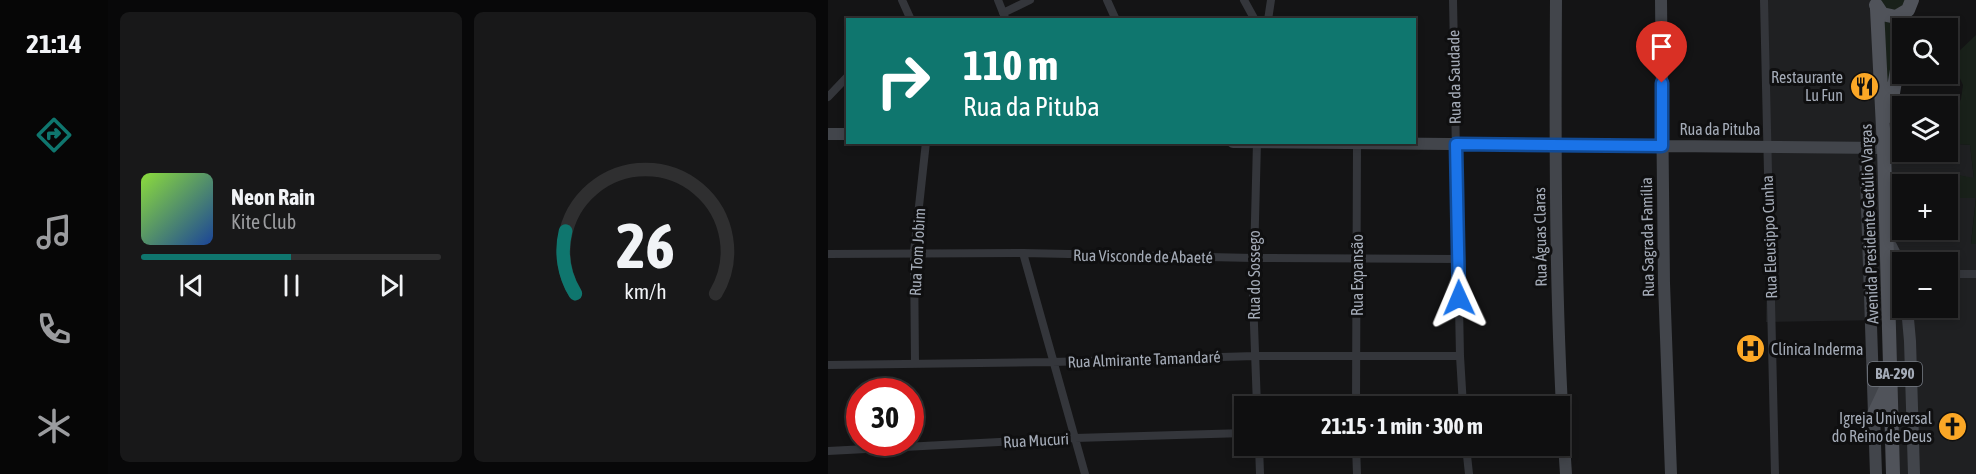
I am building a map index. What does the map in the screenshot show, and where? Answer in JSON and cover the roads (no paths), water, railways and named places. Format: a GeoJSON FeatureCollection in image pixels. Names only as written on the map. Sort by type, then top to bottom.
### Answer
{"type":"FeatureCollection","features":[{"type":"Feature","properties":{"kind":"main road"},"geometry":{"type":"LineString","coordinates":[[1876,4],[1882,14],[1896,17],[1910,5]]}},
{"type":"Feature","properties":{"kind":"main road","name":"Avenida Presidente Getúlio Vargas"},"geometry":{"type":"LineString","coordinates":[[1876,4],[1884,148],[1895,474]]}},
{"type":"Feature","properties":{"kind":"main road","name":"Avenida Presidente Getúlio Vargas"},"geometry":{"type":"LineString","coordinates":[[1895,84],[1889,118],[1895,474]]}},
{"type":"Feature","properties":{"kind":"main road"},"geometry":{"type":"LineString","coordinates":[[1874,414],[1890,379]]}},
{"type":"Feature","properties":{"kind":"street"},"geometry":{"type":"LineString","coordinates":[[902,0],[909,15]]}},
{"type":"Feature","properties":{"kind":"street"},"geometry":{"type":"LineString","coordinates":[[998,0],[1005,16],[1030,0]]}},
{"type":"Feature","properties":{"kind":"street"},"geometry":{"type":"LineString","coordinates":[[1107,0],[1115,18]]}},
{"type":"Feature","properties":{"kind":"street"},"geometry":{"type":"LineString","coordinates":[[1244,0],[1254,18]]}},
{"type":"Feature","properties":{"kind":"street"},"geometry":{"type":"LineString","coordinates":[[1268,18],[1271,0]]}},
{"type":"Feature","properties":{"kind":"street","name":"Rua da Saudade"},"geometry":{"type":"LineString","coordinates":[[1453,0],[1462,396]]}},
{"type":"Feature","properties":{"kind":"street","name":"Rua Águas Claras"},"geometry":{"type":"LineString","coordinates":[[1556,0],[1557,331],[1566,474]]}},
{"type":"Feature","properties":{"kind":"street","name":"Rua Sagrada Família"},"geometry":{"type":"LineString","coordinates":[[1661,0],[1662,146],[1671,474]]}},
{"type":"Feature","properties":{"kind":"street","name":"Rua Eleusippo Cunha"},"geometry":{"type":"LineString","coordinates":[[1764,0],[1775,474]]}},
{"type":"Feature","properties":{"kind":"street"},"geometry":{"type":"LineString","coordinates":[[828,97],[846,78]]}},
{"type":"Feature","properties":{"kind":"street"},"geometry":{"type":"LineString","coordinates":[[828,134],[846,134]]}},
{"type":"Feature","properties":{"kind":"street","name":"Rua Tom Jobim"},"geometry":{"type":"LineString","coordinates":[[915,363],[914,252],[926,144]]}},
{"type":"Feature","properties":{"kind":"street","name":"Rua do Sossego"},"geometry":{"type":"LineString","coordinates":[[1257,144],[1254,258],[1257,396]]}},
{"type":"Feature","properties":{"kind":"street","name":"Rua Expansão"},"geometry":{"type":"LineString","coordinates":[[1356,396],[1357,144]]}},
{"type":"Feature","properties":{"kind":"street","name":"Rua da Pituba"},"geometry":{"type":"LineString","coordinates":[[1416,144],[1884,148]]}},
{"type":"Feature","properties":{"kind":"street","name":"Avenida Presidente Getúlio Vargas"},"geometry":{"type":"LineString","coordinates":[[1866,147],[1876,474]]}},
{"type":"Feature","properties":{"kind":"street","name":"Avenida Presidente Getúlio Vargas"},"geometry":{"type":"LineString","coordinates":[[1891,246],[1894,252]]}},
{"type":"Feature","properties":{"kind":"street","name":"Rua Visconde de Abaeté"},"geometry":{"type":"LineString","coordinates":[[828,254],[914,252],[1458,259]]}},
{"type":"Feature","properties":{"kind":"street"},"geometry":{"type":"LineString","coordinates":[[1023,253],[1085,474]]}},
{"type":"Feature","properties":{"kind":"street"},"geometry":{"type":"LineString","coordinates":[[1958,274],[1976,274]]}},
{"type":"Feature","properties":{"kind":"street"},"geometry":{"type":"LineString","coordinates":[[1908,318],[1914,474]]}},
{"type":"Feature","properties":{"kind":"street","name":"Rua Almirante Tamandaré"},"geometry":{"type":"LineString","coordinates":[[828,365],[1255,356],[1460,356]]}},
{"type":"Feature","properties":{"kind":"street","name":"Rua Mucuri"},"geometry":{"type":"LineString","coordinates":[[828,451],[1075,438],[1234,433]]}},
{"type":"Feature","properties":{"kind":"street"},"geometry":{"type":"LineString","coordinates":[[1259,456],[1260,474]]}},
{"type":"Feature","properties":{"kind":"street"},"geometry":{"type":"LineString","coordinates":[[1356,456],[1357,474]]}},
{"type":"Feature","properties":{"kind":"street"},"geometry":{"type":"LineString","coordinates":[[1458,474],[1469,473],[1467,456]]}},
{"type":"Feature","properties":{"kind":"place","name":"Restaurante Lu Fun"},"geometry":{"type":"Point","coordinates":[1864,86]}},
{"type":"Feature","properties":{"kind":"place","name":"Clínica Inderma"},"geometry":{"type":"Point","coordinates":[1750,349]}},
{"type":"Feature","properties":{"kind":"place","name":"Igreja Universal do Reino de Deus"},"geometry":{"type":"Point","coordinates":[1953,427]}}]}
